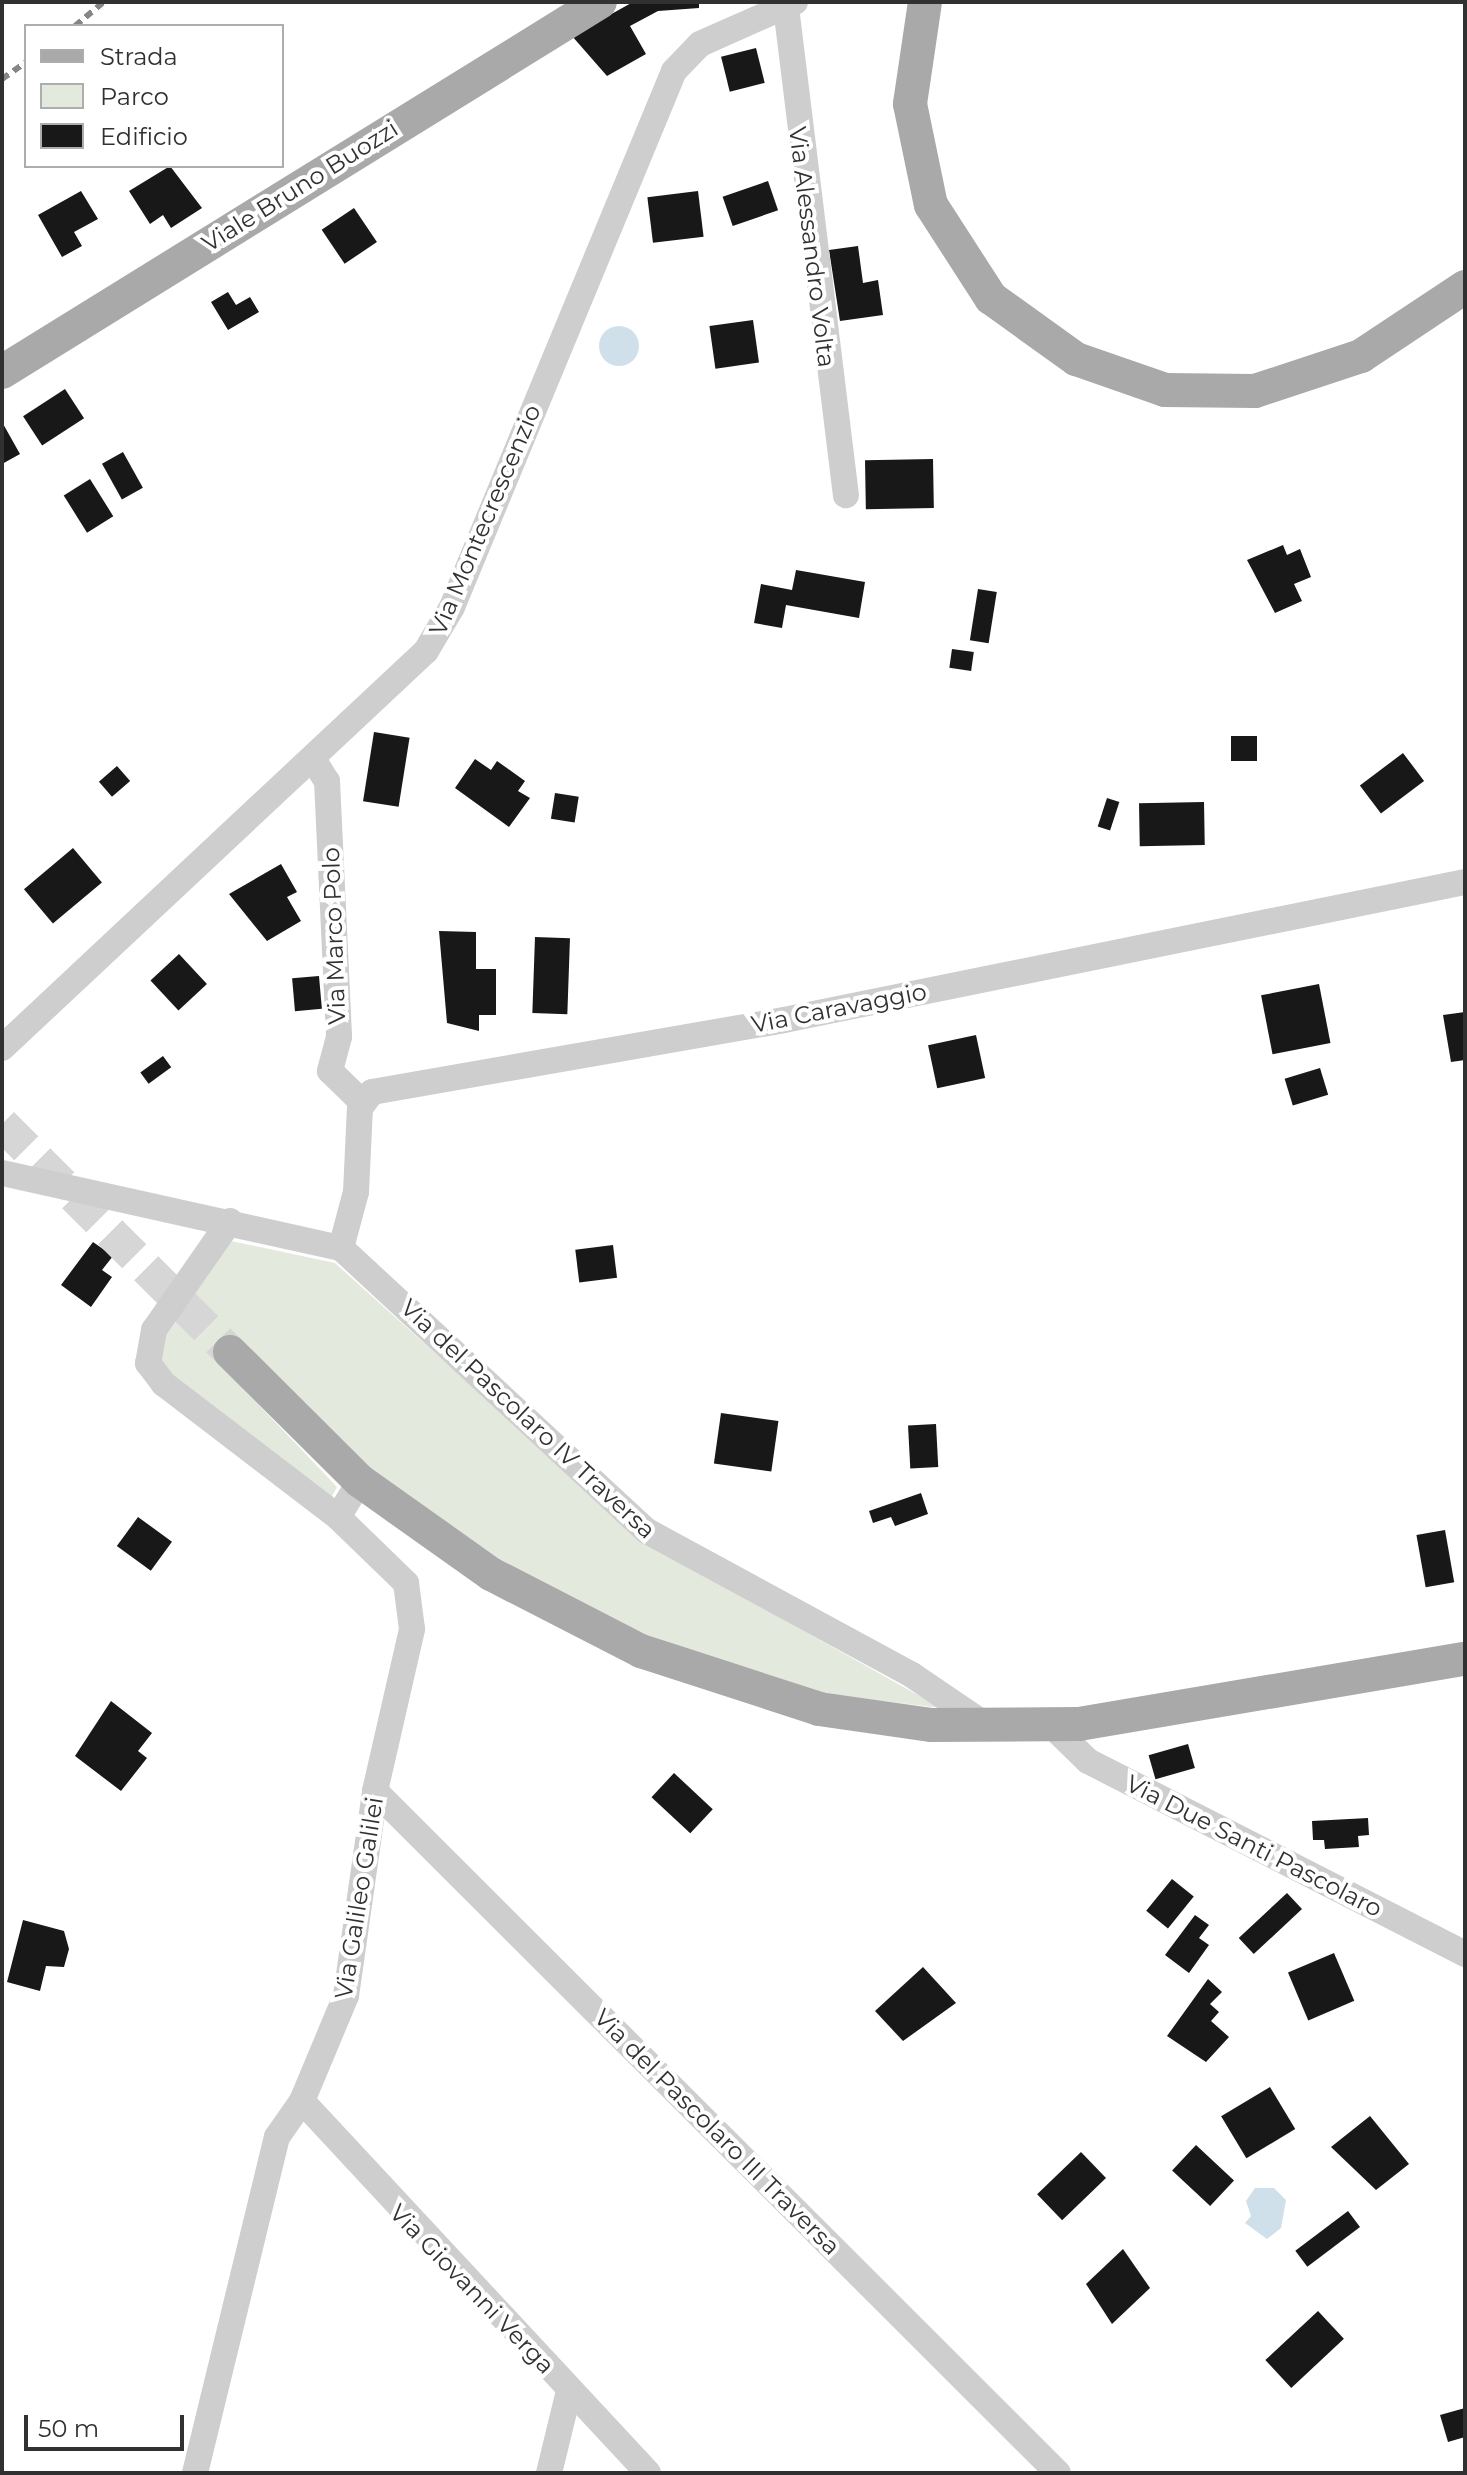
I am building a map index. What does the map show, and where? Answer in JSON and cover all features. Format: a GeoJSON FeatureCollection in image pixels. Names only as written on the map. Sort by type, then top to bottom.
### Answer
{"type":"FeatureCollection","features":[{"type":"Feature","properties":{"kind":"main road","name":"Viale Bruno Buozzi"},"geometry":{"type":"LineString","coordinates":[[2,372],[600,2]]}},
{"type":"Feature","properties":{"kind":"main road"},"geometry":{"type":"LineString","coordinates":[[925,2],[910,91],[931,205],[991,298],[1076,359],[1165,390],[1255,391],[1361,356],[1465,287]]}},
{"type":"Feature","properties":{"kind":"main road"},"geometry":{"type":"LineString","coordinates":[[230,1352],[360,1481],[502,1581],[687,1669],[845,1715],[991,1728],[1052,1726],[1465,1659]]}},
{"type":"Feature","properties":{"kind":"street","name":"Via Alessandro Volta"},"geometry":{"type":"LineString","coordinates":[[786,4],[846,495]]}},
{"type":"Feature","properties":{"kind":"street","name":"Via Montecrescenzio"},"geometry":{"type":"LineString","coordinates":[[2,1048],[412,666],[442,627],[674,71],[700,44],[786,4]]}},
{"type":"Feature","properties":{"kind":"street","name":"Via Marco Polo"},"geometry":{"type":"LineString","coordinates":[[313,759],[327,781],[339,1037],[330,1071],[362,1102]]}},
{"type":"Feature","properties":{"kind":"street","name":"Via Caravaggio"},"geometry":{"type":"LineString","coordinates":[[362,1102],[372,1092],[784,1020],[1465,882]]}},
{"type":"Feature","properties":{"kind":"street"},"geometry":{"type":"LineString","coordinates":[[341,1248],[356,1192],[362,1102]]}},
{"type":"Feature","properties":{"kind":"street","name":"Via del Pascolaro IV Traversa"},"geometry":{"type":"LineString","coordinates":[[2,1173],[341,1248],[655,1538],[912,1675],[991,1728]]}},
{"type":"Feature","properties":{"kind":"street","name":"Via Galileo Galilei"},"geometry":{"type":"LineString","coordinates":[[195,2473],[277,2137],[302,2101],[349,1981],[375,1791],[413,1605],[396,1570],[338,1517],[164,1384],[148,1363],[161,1317],[230,1221]]}},
{"type":"Feature","properties":{"kind":"street"},"geometry":{"type":"LineString","coordinates":[[338,1517],[360,1481]]}},
{"type":"Feature","properties":{"kind":"street","name":"Via Due Santi Pascolaro"},"geometry":{"type":"LineString","coordinates":[[1052,1726],[1088,1761],[1465,1954]]}},
{"type":"Feature","properties":{"kind":"street","name":"Via del Pascolaro III Traversa"},"geometry":{"type":"LineString","coordinates":[[375,1791],[1058,2473]]}},
{"type":"Feature","properties":{"kind":"street","name":"Via Giovanni Verga"},"geometry":{"type":"LineString","coordinates":[[302,2101],[648,2473]]}},
{"type":"Feature","properties":{"kind":"street"},"geometry":{"type":"LineString","coordinates":[[549,2473],[569,2391]]}},
{"type":"Feature","properties":{"kind":"green space"},"geometry":{"type":"Polygon","coordinates":[[[231,1241],[335,1263],[645,1542],[941,1708],[816,1693],[593,1616],[525,1581],[217,1361],[337,1487],[330,1500],[167,1376],[156,1350],[231,1241]]]}},
{"type":"Feature","properties":{"kind":"shaded area"},"geometry":{"type":"Polygon","coordinates":[[[619,326],[633,332],[639,346],[633,360],[619,366],[605,360],[599,346],[605,332],[619,326]]]}},
{"type":"Feature","properties":{"kind":"shaded area"},"geometry":{"type":"Polygon","coordinates":[[[1255,2188],[1274,2188],[1286,2200],[1281,2228],[1267,2239],[1245,2223],[1251,2216],[1246,2201],[1255,2188]]]}},
{"type":"Feature","properties":{"kind":"building"},"geometry":{"type":"Polygon","coordinates":[[[633,2],[699,2],[699,8],[658,11],[630,26],[646,54],[607,76],[572,36],[633,2]]]}},
{"type":"Feature","properties":{"kind":"building"},"geometry":{"type":"Polygon","coordinates":[[[756,48],[765,83],[730,92],[721,57],[756,48]]]}},
{"type":"Feature","properties":{"kind":"building"},"geometry":{"type":"Polygon","coordinates":[[[172,168],[202,208],[171,228],[163,215],[150,224],[129,191],[172,168]]]}},
{"type":"Feature","properties":{"kind":"building"},"geometry":{"type":"Polygon","coordinates":[[[768,181],[778,210],[733,226],[723,197],[768,181]]]}},
{"type":"Feature","properties":{"kind":"building"},"geometry":{"type":"Polygon","coordinates":[[[81,191],[98,219],[74,232],[82,246],[62,257],[38,215],[81,191]]]}},
{"type":"Feature","properties":{"kind":"building"},"geometry":{"type":"Polygon","coordinates":[[[698,191],[704,237],[653,243],[647,197],[698,191]]]}},
{"type":"Feature","properties":{"kind":"building"},"geometry":{"type":"Polygon","coordinates":[[[354,208],[377,242],[345,264],[322,230],[354,208]]]}},
{"type":"Feature","properties":{"kind":"building"},"geometry":{"type":"Polygon","coordinates":[[[858,246],[863,283],[878,280],[883,315],[840,321],[829,250],[858,246]]]}},
{"type":"Feature","properties":{"kind":"building"},"geometry":{"type":"Polygon","coordinates":[[[228,292],[236,305],[250,297],[259,312],[228,330],[211,302],[228,292]]]}},
{"type":"Feature","properties":{"kind":"building"},"geometry":{"type":"Polygon","coordinates":[[[753,320],[759,363],[715,369],[709,326],[753,320]]]}},
{"type":"Feature","properties":{"kind":"building"},"geometry":{"type":"Polygon","coordinates":[[[65,389],[84,418],[42,446],[23,416],[65,389]]]}},
{"type":"Feature","properties":{"kind":"building"},"geometry":{"type":"Polygon","coordinates":[[[2,422],[20,454],[2,464],[2,422]]]}},
{"type":"Feature","properties":{"kind":"building"},"geometry":{"type":"Polygon","coordinates":[[[123,452],[143,488],[122,499],[102,464],[123,452]]]}},
{"type":"Feature","properties":{"kind":"building"},"geometry":{"type":"Polygon","coordinates":[[[933,459],[934,508],[866,509],[865,460],[933,459]]]}},
{"type":"Feature","properties":{"kind":"building"},"geometry":{"type":"Polygon","coordinates":[[[90,479],[113,516],[87,533],[64,495],[90,479]]]}},
{"type":"Feature","properties":{"kind":"building"},"geometry":{"type":"Polygon","coordinates":[[[1283,545],[1287,555],[1300,549],[1311,577],[1294,584],[1302,601],[1275,613],[1247,560],[1283,545]]]}},
{"type":"Feature","properties":{"kind":"building"},"geometry":{"type":"Polygon","coordinates":[[[796,570],[865,582],[859,618],[786,605],[782,628],[754,623],[761,584],[792,590],[796,570]]]}},
{"type":"Feature","properties":{"kind":"building"},"geometry":{"type":"Polygon","coordinates":[[[978,589],[997,592],[989,643],[970,640],[978,589]]]}},
{"type":"Feature","properties":{"kind":"building"},"geometry":{"type":"Polygon","coordinates":[[[952,649],[974,652],[971,671],[949,668],[952,649]]]}},
{"type":"Feature","properties":{"kind":"building"},"geometry":{"type":"Polygon","coordinates":[[[374,732],[410,738],[399,807],[363,801],[374,732]]]}},
{"type":"Feature","properties":{"kind":"building"},"geometry":{"type":"Polygon","coordinates":[[[1231,736],[1257,736],[1257,761],[1231,761],[1231,736]]]}},
{"type":"Feature","properties":{"kind":"building"},"geometry":{"type":"Polygon","coordinates":[[[1403,753],[1424,781],[1381,813],[1360,785],[1403,753]]]}},
{"type":"Feature","properties":{"kind":"building"},"geometry":{"type":"Polygon","coordinates":[[[475,759],[491,770],[497,761],[525,781],[518,791],[530,798],[509,827],[455,788],[475,759]]]}},
{"type":"Feature","properties":{"kind":"building"},"geometry":{"type":"Polygon","coordinates":[[[117,766],[130,781],[112,797],[99,782],[117,766]]]}},
{"type":"Feature","properties":{"kind":"building"},"geometry":{"type":"Polygon","coordinates":[[[555,793],[579,797],[575,822],[551,819],[555,793]]]}},
{"type":"Feature","properties":{"kind":"building"},"geometry":{"type":"Polygon","coordinates":[[[1107,798],[1119,802],[1110,831],[1098,827],[1107,798]]]}},
{"type":"Feature","properties":{"kind":"building"},"geometry":{"type":"Polygon","coordinates":[[[1204,802],[1205,845],[1140,846],[1139,803],[1204,802]]]}},
{"type":"Feature","properties":{"kind":"building"},"geometry":{"type":"Polygon","coordinates":[[[73,848],[102,882],[53,924],[24,889],[73,848]]]}},
{"type":"Feature","properties":{"kind":"building"},"geometry":{"type":"Polygon","coordinates":[[[281,864],[297,892],[287,897],[301,921],[267,941],[229,894],[281,864]]]}},
{"type":"Feature","properties":{"kind":"building"},"geometry":{"type":"Polygon","coordinates":[[[439,931],[476,932],[476,969],[496,969],[496,1015],[479,1015],[479,1031],[447,1023],[439,931]]]}},
{"type":"Feature","properties":{"kind":"building"},"geometry":{"type":"Polygon","coordinates":[[[535,937],[570,938],[567,1014],[532,1013],[535,937]]]}},
{"type":"Feature","properties":{"kind":"building"},"geometry":{"type":"Polygon","coordinates":[[[179,954],[207,984],[178,1011],[150,981],[179,954]]]}},
{"type":"Feature","properties":{"kind":"building"},"geometry":{"type":"Polygon","coordinates":[[[319,976],[322,1009],[295,1011],[292,978],[319,976]]]}},
{"type":"Feature","properties":{"kind":"building"},"geometry":{"type":"Polygon","coordinates":[[[1319,984],[1330,1043],[1273,1054],[1261,995],[1319,984]]]}},
{"type":"Feature","properties":{"kind":"building"},"geometry":{"type":"Polygon","coordinates":[[[1465,1012],[1465,1060],[1451,1062],[1443,1015],[1465,1012]]]}},
{"type":"Feature","properties":{"kind":"building"},"geometry":{"type":"Polygon","coordinates":[[[976,1035],[985,1078],[937,1088],[928,1045],[976,1035]]]}},
{"type":"Feature","properties":{"kind":"building"},"geometry":{"type":"Polygon","coordinates":[[[163,1056],[171,1067],[149,1084],[140,1072],[163,1056]]]}},
{"type":"Feature","properties":{"kind":"building"},"geometry":{"type":"Polygon","coordinates":[[[1320,1068],[1328,1095],[1293,1106],[1285,1079],[1320,1068]]]}},
{"type":"Feature","properties":{"kind":"building"},"geometry":{"type":"Polygon","coordinates":[[[93,1242],[113,1256],[102,1270],[112,1277],[91,1307],[61,1285],[93,1242]]]}},
{"type":"Feature","properties":{"kind":"building"},"geometry":{"type":"Polygon","coordinates":[[[613,1245],[617,1278],[579,1282],[575,1250],[613,1245]]]}},
{"type":"Feature","properties":{"kind":"building"},"geometry":{"type":"Polygon","coordinates":[[[721,1413],[778,1421],[771,1472],[714,1464],[721,1413]]]}},
{"type":"Feature","properties":{"kind":"building"},"geometry":{"type":"Polygon","coordinates":[[[936,1424],[938,1467],[910,1468],[908,1425],[936,1424]]]}},
{"type":"Feature","properties":{"kind":"building"},"geometry":{"type":"Polygon","coordinates":[[[921,1493],[928,1514],[895,1526],[891,1517],[873,1523],[869,1511],[921,1493]]]}},
{"type":"Feature","properties":{"kind":"building"},"geometry":{"type":"Polygon","coordinates":[[[138,1517],[172,1542],[151,1571],[117,1546],[138,1517]]]}},
{"type":"Feature","properties":{"kind":"building"},"geometry":{"type":"Polygon","coordinates":[[[1445,1530],[1454,1582],[1426,1587],[1416,1535],[1445,1530]]]}},
{"type":"Feature","properties":{"kind":"building"},"geometry":{"type":"Polygon","coordinates":[[[111,1701],[152,1733],[138,1751],[147,1758],[121,1791],[75,1756],[111,1701]]]}},
{"type":"Feature","properties":{"kind":"building"},"geometry":{"type":"Polygon","coordinates":[[[1188,1744],[1195,1768],[1155,1779],[1149,1755],[1188,1744]]]}},
{"type":"Feature","properties":{"kind":"building"},"geometry":{"type":"Polygon","coordinates":[[[674,1773],[713,1809],[690,1833],[651,1797],[674,1773]]]}},
{"type":"Feature","properties":{"kind":"building"},"geometry":{"type":"Polygon","coordinates":[[[1368,1818],[1369,1835],[1358,1836],[1359,1847],[1325,1849],[1324,1840],[1313,1840],[1312,1821],[1368,1818]]]}},
{"type":"Feature","properties":{"kind":"building"},"geometry":{"type":"Polygon","coordinates":[[[1172,1879],[1194,1897],[1168,1928],[1146,1911],[1172,1879]]]}},
{"type":"Feature","properties":{"kind":"building"},"geometry":{"type":"Polygon","coordinates":[[[1287,1893],[1302,1909],[1254,1954],[1239,1938],[1287,1893]]]}},
{"type":"Feature","properties":{"kind":"building"},"geometry":{"type":"Polygon","coordinates":[[[1195,1915],[1209,1925],[1199,1938],[1209,1945],[1189,1973],[1165,1955],[1195,1915]]]}},
{"type":"Feature","properties":{"kind":"building"},"geometry":{"type":"Polygon","coordinates":[[[23,1920],[64,1931],[69,1949],[64,1967],[46,1966],[40,1991],[7,1982],[23,1920]]]}},
{"type":"Feature","properties":{"kind":"building"},"geometry":{"type":"Polygon","coordinates":[[[1334,1953],[1354,2001],[1308,2020],[1288,1973],[1334,1953]]]}},
{"type":"Feature","properties":{"kind":"building"},"geometry":{"type":"Polygon","coordinates":[[[923,1967],[956,2003],[903,2041],[875,2011],[923,1967]]]}},
{"type":"Feature","properties":{"kind":"building"},"geometry":{"type":"Polygon","coordinates":[[[1208,1979],[1222,1992],[1210,2004],[1219,2012],[1211,2021],[1229,2037],[1206,2062],[1167,2036],[1208,1979]]]}},
{"type":"Feature","properties":{"kind":"building"},"geometry":{"type":"Polygon","coordinates":[[[1270,2087],[1295,2129],[1246,2158],[1221,2116],[1270,2087]]]}},
{"type":"Feature","properties":{"kind":"building"},"geometry":{"type":"Polygon","coordinates":[[[1370,2116],[1409,2164],[1376,2190],[1331,2147],[1370,2116]]]}},
{"type":"Feature","properties":{"kind":"building"},"geometry":{"type":"Polygon","coordinates":[[[1196,2145],[1234,2180],[1210,2206],[1172,2171],[1196,2145]]]}},
{"type":"Feature","properties":{"kind":"building"},"geometry":{"type":"Polygon","coordinates":[[[1081,2152],[1106,2178],[1062,2220],[1037,2194],[1081,2152]]]}},
{"type":"Feature","properties":{"kind":"building"},"geometry":{"type":"Polygon","coordinates":[[[1348,2211],[1360,2227],[1307,2267],[1295,2251],[1348,2211]]]}},
{"type":"Feature","properties":{"kind":"building"},"geometry":{"type":"Polygon","coordinates":[[[1123,2249],[1150,2288],[1112,2324],[1086,2284],[1123,2249]]]}},
{"type":"Feature","properties":{"kind":"building"},"geometry":{"type":"Polygon","coordinates":[[[1318,2311],[1344,2339],[1291,2388],[1265,2360],[1318,2311]]]}},
{"type":"Feature","properties":{"kind":"building"},"geometry":{"type":"Polygon","coordinates":[[[1465,2408],[1465,2437],[1448,2442],[1440,2415],[1465,2408]]]}},
{"type":"Feature","properties":{"kind":"tunnel"},"geometry":{"type":"LineString","coordinates":[[2,1124],[230,1352]]}},
{"type":"Feature","properties":{"kind":"railway"},"geometry":{"type":"LineString","coordinates":[[77,24],[104,2]]}},
{"type":"Feature","properties":{"kind":"railway"},"geometry":{"type":"LineString","coordinates":[[2,79],[24,63]]}}]}
